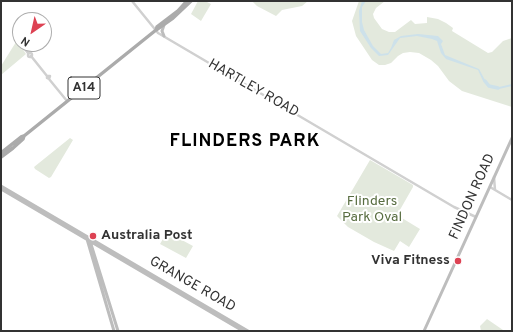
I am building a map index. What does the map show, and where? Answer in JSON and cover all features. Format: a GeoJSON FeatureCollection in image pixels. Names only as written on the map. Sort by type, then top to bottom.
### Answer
{"type":"FeatureCollection","features":[{"type":"Feature","properties":{"kind":"main road","name":"A14"},"geometry":{"type":"LineString","coordinates":[[156,30],[157,27],[178,11],[187,1]]}},
{"type":"Feature","properties":{"kind":"main road","name":"A14"},"geometry":{"type":"LineString","coordinates":[[1,153],[156,30],[164,26],[180,13],[191,1]]}},
{"type":"Feature","properties":{"kind":"main road"},"geometry":{"type":"LineString","coordinates":[[164,26],[162,31],[164,36]]}},
{"type":"Feature","properties":{"kind":"main road","name":"A14"},"geometry":{"type":"LineString","coordinates":[[1,157],[23,139],[24,136]]}},
{"type":"Feature","properties":{"kind":"main road","name":"FINDON ROAD"},"geometry":{"type":"LineString","coordinates":[[424,331],[512,138]]}},
{"type":"Feature","properties":{"kind":"main road","name":"GRANGE ROAD"},"geometry":{"type":"LineString","coordinates":[[1,186],[89,239],[96,245],[243,331]]}},
{"type":"Feature","properties":{"kind":"main road","name":"GRANGE ROAD"},"geometry":{"type":"LineString","coordinates":[[1,189],[248,331]]}},
{"type":"Feature","properties":{"kind":"main road"},"geometry":{"type":"LineString","coordinates":[[89,239],[118,331]]}},
{"type":"Feature","properties":{"kind":"main road"},"geometry":{"type":"LineString","coordinates":[[89,239],[114,331]]}},
{"type":"Feature","properties":{"kind":"main road"},"geometry":{"type":"LineString","coordinates":[[92,247],[93,245],[96,245]]}},
{"type":"Feature","properties":{"kind":"street","name":"HARTLEY ROAD"},"geometry":{"type":"LineString","coordinates":[[132,1],[156,30],[164,36],[454,207],[476,217]]}},
{"type":"Feature","properties":{"kind":"street"},"geometry":{"type":"LineString","coordinates":[[27,52],[28,56],[31,56],[47,78],[67,101]]}},
{"type":"Feature","properties":{"kind":"street"},"geometry":{"type":"LineString","coordinates":[[494,176],[495,190]]}},
{"type":"Feature","properties":{"kind":"street"},"geometry":{"type":"LineString","coordinates":[[490,187],[512,200]]}},
{"type":"Feature","properties":{"kind":"green space"},"geometry":{"type":"Polygon","coordinates":[[[198,1],[205,1],[211,4],[201,21],[191,14],[198,1]]]}},
{"type":"Feature","properties":{"kind":"green space"},"geometry":{"type":"Polygon","coordinates":[[[252,1],[308,1],[302,6],[282,10],[276,16],[257,6],[252,1]]]}},
{"type":"Feature","properties":{"kind":"green space"},"geometry":{"type":"Polygon","coordinates":[[[359,1],[385,1],[376,8],[373,14],[374,18],[382,29],[389,32],[395,32],[411,20],[415,24],[427,23],[427,17],[438,19],[446,23],[453,28],[452,31],[488,53],[492,52],[503,41],[512,38],[512,107],[462,91],[449,81],[438,66],[419,53],[403,53],[391,63],[379,65],[372,60],[356,36],[352,21],[359,1]]]}},
{"type":"Feature","properties":{"kind":"green space"},"geometry":{"type":"Polygon","coordinates":[[[12,48],[12,52],[25,52],[26,54],[1,75],[1,66],[12,48]]]}},
{"type":"Feature","properties":{"kind":"green space"},"geometry":{"type":"Polygon","coordinates":[[[70,138],[73,140],[51,177],[49,178],[35,169],[34,167],[70,138]]]}},
{"type":"Feature","properties":{"kind":"green space","name":"Flinders Park Oval"},"geometry":{"type":"Polygon","coordinates":[[[370,160],[413,185],[397,215],[420,229],[409,247],[400,241],[394,251],[374,242],[348,227],[337,216],[370,160]]]}},
{"type":"Feature","properties":{"kind":"green space"},"geometry":{"type":"Polygon","coordinates":[[[167,232],[193,246],[186,258],[160,244],[167,232]]]}},
{"type":"Feature","properties":{"kind":"green space"},"geometry":{"type":"Polygon","coordinates":[[[487,319],[503,331],[481,331],[480,326],[487,319]]]}},
{"type":"Feature","properties":{"kind":"water"},"geometry":{"type":"Polygon","coordinates":[[[362,1],[366,1],[362,7],[362,22],[364,30],[373,46],[381,54],[388,53],[394,40],[401,36],[418,34],[438,36],[443,41],[441,44],[445,55],[479,69],[490,87],[499,87],[512,84],[512,86],[499,89],[488,87],[483,81],[478,70],[446,59],[441,53],[437,41],[432,39],[417,36],[400,38],[388,55],[379,56],[371,48],[360,31],[359,11],[362,1]]]}},
{"type":"Feature","properties":{"kind":"waterway"},"geometry":{"type":"LineString","coordinates":[[485,81],[489,86],[498,88]]}},
{"type":"Feature","properties":{"kind":"place","name":"Australia Post"},"geometry":{"type":"Point","coordinates":[93,236]}},
{"type":"Feature","properties":{"kind":"place","name":"Viva Fitness"},"geometry":{"type":"Point","coordinates":[458,261]}},
{"type":"Feature","properties":{"kind":"district","name":"FLINDERS PARK"},"geometry":{"type":"Point","coordinates":[245,142]}}]}
